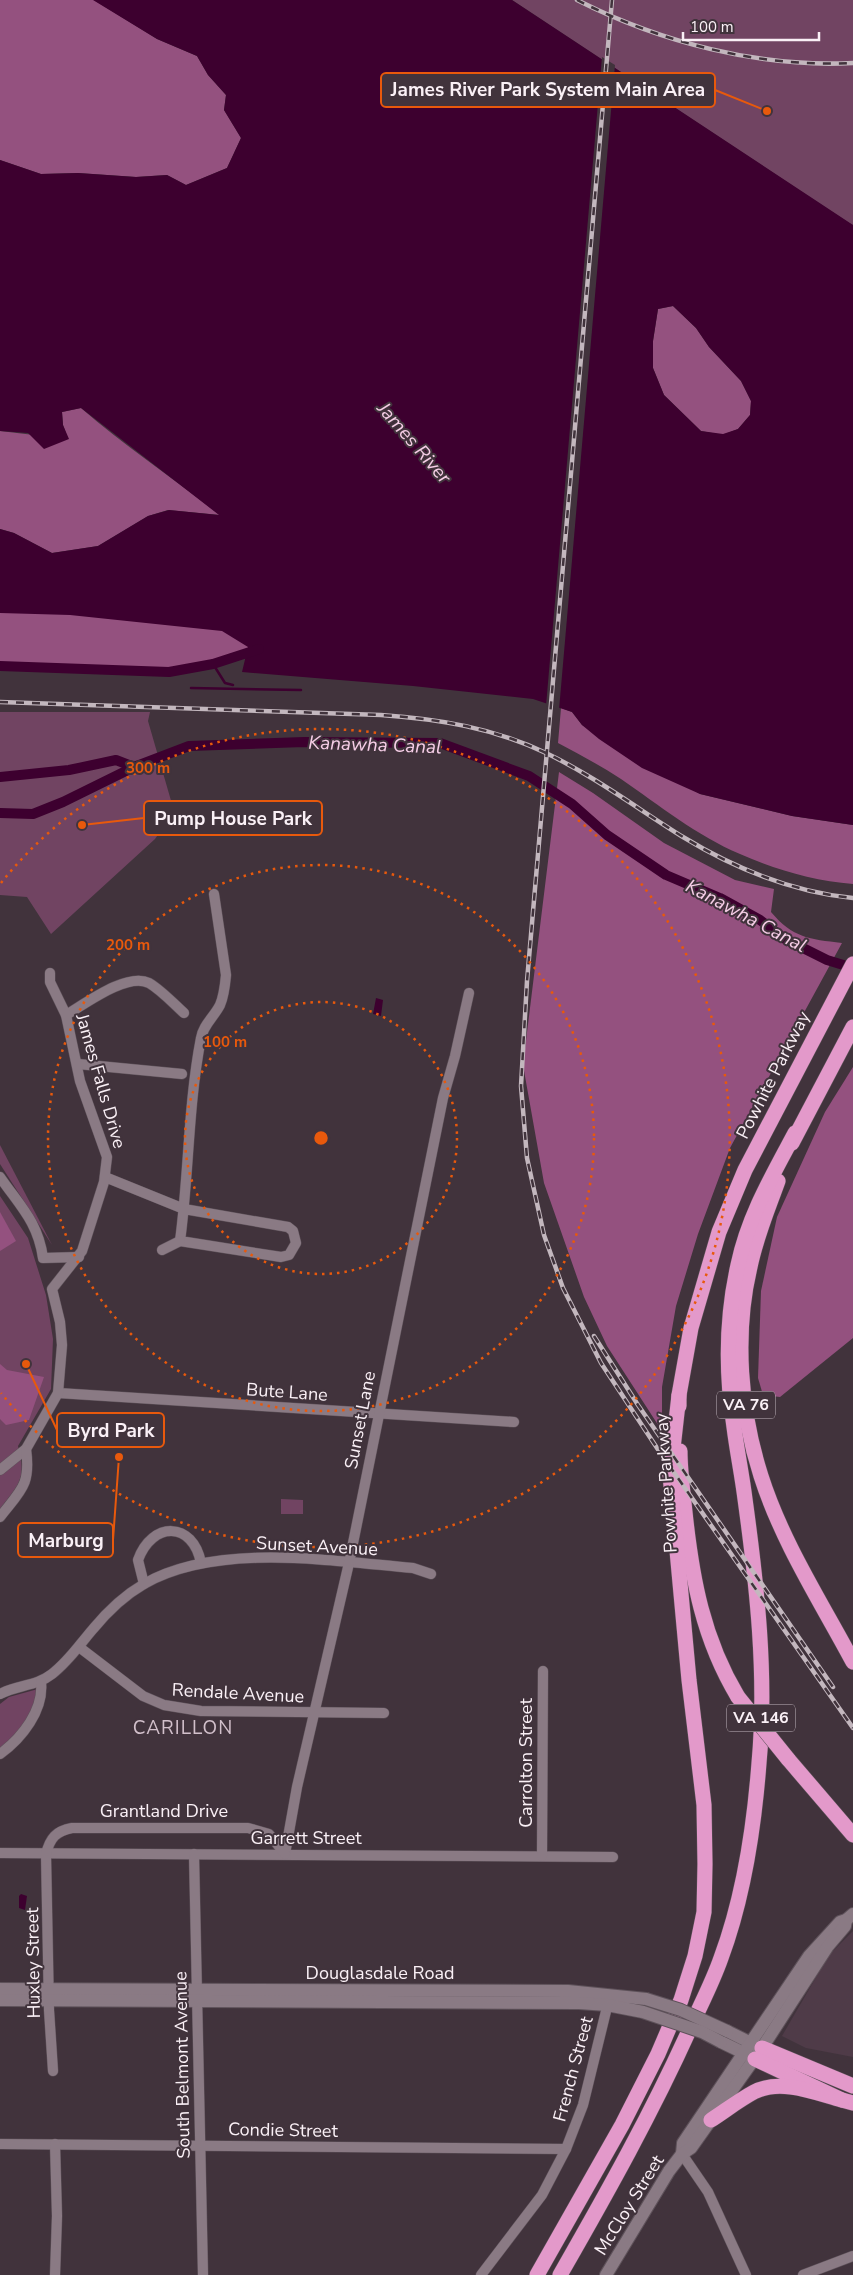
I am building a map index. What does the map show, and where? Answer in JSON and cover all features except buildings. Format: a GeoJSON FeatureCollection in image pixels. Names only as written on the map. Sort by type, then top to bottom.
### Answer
{"type":"FeatureCollection","features":[{"type":"Feature","properties":{"kind":"highway","name":"Powhite Parkway"},"geometry":{"type":"LineString","coordinates":[[853,964],[826,1012],[745,1170],[719,1232],[691,1328],[679,1395],[680,1457],[690,1554],[698,1598],[710,1642],[722,1670],[738,1697],[853,1835]]}},
{"type":"Feature","properties":{"kind":"highway","name":"VA 76"},"geometry":{"type":"LineString","coordinates":[[853,1027],[795,1133],[750,1267],[743,1310],[741,1349],[743,1384],[752,1444],[761,1477],[786,1537],[853,1662]]}},
{"type":"Feature","properties":{"kind":"highway","name":"VA 146"},"geometry":{"type":"LineString","coordinates":[[560,2275],[670,2074],[713,1976],[734,1916],[751,1841],[760,1761],[760,1632],[745,1498],[729,1383],[729,1346],[738,1265],[748,1232],[758,1203],[795,1133]]}},
{"type":"Feature","properties":{"kind":"highway"},"geometry":{"type":"LineString","coordinates":[[537,2275],[622,2125],[658,2054],[681,2000],[695,1956],[704,1912],[704,1805],[689,1680],[670,1475],[679,1395]]}},
{"type":"Feature","properties":{"kind":"highway"},"geometry":{"type":"LineString","coordinates":[[753,2051],[853,2086]]}},
{"type":"Feature","properties":{"kind":"highway"},"geometry":{"type":"LineString","coordinates":[[753,2051],[848,2101]]}},
{"type":"Feature","properties":{"kind":"highway"},"geometry":{"type":"LineString","coordinates":[[711,2120],[755,2092],[767,2088],[793,2088],[848,2101]]}},
{"type":"Feature","properties":{"kind":"street"},"geometry":{"type":"LineString","coordinates":[[180,1241],[195,1074],[201,1035],[219,1007],[225,988],[226,975],[214,894]]}},
{"type":"Feature","properties":{"kind":"street","name":"James Falls Drive"},"geometry":{"type":"LineString","coordinates":[[50,973],[50,982],[66,1015],[85,1097],[105,1145],[107,1157],[105,1177],[79,1257],[52,1289],[60,1322],[62,1345],[58,1393]]}},
{"type":"Feature","properties":{"kind":"street"},"geometry":{"type":"LineString","coordinates":[[66,1015],[123,983],[138,980],[150,984],[184,1013]]}},
{"type":"Feature","properties":{"kind":"street","name":"Sunset Lane"},"geometry":{"type":"LineString","coordinates":[[285,1854],[314,1713],[349,1563],[443,1098],[469,994]]}},
{"type":"Feature","properties":{"kind":"street"},"geometry":{"type":"LineString","coordinates":[[78,1064],[182,1074]]}},
{"type":"Feature","properties":{"kind":"street"},"geometry":{"type":"LineString","coordinates":[[0,1177],[35,1227],[40,1238],[43,1258],[79,1257]]}},
{"type":"Feature","properties":{"kind":"street"},"geometry":{"type":"LineString","coordinates":[[105,1177],[184,1209],[288,1227],[293,1231],[296,1243],[288,1255],[280,1257],[180,1241],[162,1250]]}},
{"type":"Feature","properties":{"kind":"street"},"geometry":{"type":"LineString","coordinates":[[0,1470],[26,1449],[58,1393]]}},
{"type":"Feature","properties":{"kind":"street","name":"Bute Lane"},"geometry":{"type":"LineString","coordinates":[[58,1393],[378,1415],[514,1422]]}},
{"type":"Feature","properties":{"kind":"street"},"geometry":{"type":"LineString","coordinates":[[0,1517],[25,1486],[29,1467],[26,1449]]}},
{"type":"Feature","properties":{"kind":"street"},"geometry":{"type":"LineString","coordinates":[[144,1584],[138,1560],[146,1542],[153,1536],[166,1532],[178,1532],[194,1544],[201,1563]]}},
{"type":"Feature","properties":{"kind":"street","name":"Sunset Avenue"},"geometry":{"type":"LineString","coordinates":[[0,1694],[41,1682],[62,1666],[93,1628],[114,1608],[144,1584],[181,1568],[201,1563],[261,1557],[413,1568],[431,1574]]}},
{"type":"Feature","properties":{"kind":"street","name":"Rendale Avenue"},"geometry":{"type":"LineString","coordinates":[[79,1647],[142,1696],[164,1706],[201,1711],[384,1713]]}},
{"type":"Feature","properties":{"kind":"street","name":"Carrolton Street"},"geometry":{"type":"LineString","coordinates":[[542,1856],[543,1671]]}},
{"type":"Feature","properties":{"kind":"street"},"geometry":{"type":"LineString","coordinates":[[0,1754],[19,1738],[30,1723],[39,1703],[42,1690],[41,1682]]}},
{"type":"Feature","properties":{"kind":"street","name":"Grantland Drive"},"geometry":{"type":"LineString","coordinates":[[46,1854],[54,1836],[61,1830],[72,1828],[156,1827],[258,1830],[269,1834],[285,1854]]}},
{"type":"Feature","properties":{"kind":"street","name":"Garrett Street"},"geometry":{"type":"LineString","coordinates":[[0,1854],[613,1856]]}},
{"type":"Feature","properties":{"kind":"street","name":"Huxley Street"},"geometry":{"type":"LineString","coordinates":[[46,1854],[49,1995],[53,2071]]}},
{"type":"Feature","properties":{"kind":"street","name":"South Belmont Avenue"},"geometry":{"type":"LineString","coordinates":[[194,1854],[203,2275]]}},
{"type":"Feature","properties":{"kind":"street"},"geometry":{"type":"LineString","coordinates":[[753,2051],[850,1917]]}},
{"type":"Feature","properties":{"kind":"street","name":"Douglasdale Road"},"geometry":{"type":"LineString","coordinates":[[0,1988],[49,1995]]}},
{"type":"Feature","properties":{"kind":"street","name":"Douglasdale Road"},"geometry":{"type":"LineString","coordinates":[[0,2000],[49,1995],[568,1991],[644,2006],[702,2032],[724,2036],[753,2051]]}},
{"type":"Feature","properties":{"kind":"street","name":"French Street"},"geometry":{"type":"LineString","coordinates":[[481,2275],[542,2195],[566,2149],[583,2105],[608,2000]]}},
{"type":"Feature","properties":{"kind":"street","name":"McCloy Street"},"geometry":{"type":"LineString","coordinates":[[606,2275],[669,2171],[682,2154],[690,2148],[711,2120],[753,2051]]}},
{"type":"Feature","properties":{"kind":"street","name":"McCloy Street"},"geometry":{"type":"LineString","coordinates":[[682,2154],[683,2142],[753,2051]]}},
{"type":"Feature","properties":{"kind":"street","name":"Condie Street"},"geometry":{"type":"LineString","coordinates":[[0,2144],[566,2149]]}},
{"type":"Feature","properties":{"kind":"street"},"geometry":{"type":"LineString","coordinates":[[55,2144],[57,2216],[55,2275]]}},
{"type":"Feature","properties":{"kind":"street"},"geometry":{"type":"LineString","coordinates":[[682,2154],[708,2192],[746,2275]]}},
{"type":"Feature","properties":{"kind":"street"},"geometry":{"type":"LineString","coordinates":[[803,2275],[853,2256]]}},
{"type":"Feature","properties":{"kind":"shaded area"},"geometry":{"type":"Polygon","coordinates":[[[0,0],[94,0],[157,39],[197,56],[208,75],[226,95],[224,110],[241,138],[227,168],[186,185],[167,175],[136,177],[78,173],[41,174],[0,160],[0,0]]]}},
{"type":"Feature","properties":{"kind":"shaded area"},"geometry":{"type":"Polygon","coordinates":[[[512,0],[853,0],[853,225],[849,223],[512,0]]]}},
{"type":"Feature","properties":{"kind":"shaded area"},"geometry":{"type":"Polygon","coordinates":[[[673,306],[696,328],[709,347],[741,381],[751,401],[750,415],[738,429],[723,435],[701,431],[664,395],[653,368],[653,341],[658,309],[673,306]]]}},
{"type":"Feature","properties":{"kind":"shaded area"},"geometry":{"type":"Polygon","coordinates":[[[81,408],[220,515],[168,510],[148,516],[98,546],[52,553],[14,533],[0,529],[0,431],[68,439],[63,425],[62,412],[81,408]]]}},
{"type":"Feature","properties":{"kind":"shaded area"},"geometry":{"type":"Polygon","coordinates":[[[0,609],[202,621],[268,647],[201,667],[165,673],[0,666],[0,609]]]}},
{"type":"Feature","properties":{"kind":"shaded area"},"geometry":{"type":"Polygon","coordinates":[[[561,708],[572,712],[582,725],[700,794],[792,816],[853,825],[853,884],[810,877],[767,865],[724,847],[679,820],[613,774],[558,743],[561,708]]]}},
{"type":"Feature","properties":{"kind":"shaded area"},"geometry":{"type":"Polygon","coordinates":[[[0,712],[150,712],[148,721],[174,811],[155,839],[51,934],[27,897],[0,895],[0,712]]]}},
{"type":"Feature","properties":{"kind":"shaded area"},"geometry":{"type":"Polygon","coordinates":[[[559,772],[593,793],[664,843],[735,880],[774,889],[771,912],[779,921],[794,932],[802,936],[842,943],[730,1148],[698,1234],[676,1306],[662,1387],[662,1431],[607,1346],[584,1297],[544,1183],[523,1065],[559,772]]]}},
{"type":"Feature","properties":{"kind":"shaded area"},"geometry":{"type":"Polygon","coordinates":[[[853,1067],[853,1338],[780,1397],[763,1395],[758,1378],[761,1291],[777,1217],[825,1112],[853,1067]]]}},
{"type":"Feature","properties":{"kind":"shaded area"},"geometry":{"type":"Polygon","coordinates":[[[0,1145],[52,1245],[0,1164],[0,1145]]]}},
{"type":"Feature","properties":{"kind":"shaded area"},"geometry":{"type":"Polygon","coordinates":[[[0,1196],[28,1238],[46,1295],[53,1339],[51,1389],[18,1446],[22,1466],[20,1480],[0,1509],[0,1196]]]}},
{"type":"Feature","properties":{"kind":"shaded area"},"geometry":{"type":"Polygon","coordinates":[[[0,1212],[16,1241],[0,1251],[0,1212]]]}},
{"type":"Feature","properties":{"kind":"shaded area"},"geometry":{"type":"Polygon","coordinates":[[[0,1364],[7,1370],[44,1377],[29,1420],[6,1425],[0,1419],[0,1364]]]}},
{"type":"Feature","properties":{"kind":"shaded area"},"geometry":{"type":"Polygon","coordinates":[[[281,1499],[303,1500],[303,1514],[281,1514],[281,1499]]]}},
{"type":"Feature","properties":{"kind":"shaded area"},"geometry":{"type":"Polygon","coordinates":[[[38,1689],[33,1708],[25,1723],[0,1750],[0,1704],[9,1697],[38,1689]]]}},
{"type":"Feature","properties":{"kind":"shaded area"},"geometry":{"type":"Polygon","coordinates":[[[853,1931],[853,2057],[806,2048],[782,2036],[829,1955],[853,1931]]]}},
{"type":"Feature","properties":{"kind":"water","name":"James River"},"geometry":{"type":"Polygon","coordinates":[[[93,0],[512,0],[853,225],[853,825],[792,816],[700,794],[642,768],[599,739],[582,725],[572,712],[533,699],[413,686],[242,672],[248,647],[222,631],[70,615],[0,613],[0,529],[14,533],[52,553],[98,546],[148,516],[169,510],[219,515],[81,408],[62,412],[63,425],[69,439],[44,449],[28,433],[0,431],[0,160],[41,174],[78,173],[136,177],[167,175],[186,185],[227,168],[241,138],[224,110],[226,95],[208,75],[197,56],[157,39],[93,0]],[[673,306],[658,309],[653,341],[653,368],[664,395],[701,431],[723,434],[738,429],[750,415],[751,401],[741,381],[709,347],[696,328],[673,306]]]}},
{"type":"Feature","properties":{"kind":"water"},"geometry":{"type":"Polygon","coordinates":[[[376,998],[383,1000],[381,1016],[373,1014],[376,998]]]}},
{"type":"Feature","properties":{"kind":"water"},"geometry":{"type":"Polygon","coordinates":[[[21,1894],[27,1896],[25,1910],[19,1908],[19,1896],[21,1894]]]}},
{"type":"Feature","properties":{"kind":"pier"},"geometry":{"type":"Polygon","coordinates":[[[602,57],[615,65],[559,710],[546,706],[602,57]]]}},
{"type":"Feature","properties":{"kind":"waterway"},"geometry":{"type":"LineString","coordinates":[[0,666],[169,672],[213,664],[259,649]]}},
{"type":"Feature","properties":{"kind":"waterway"},"geometry":{"type":"LineString","coordinates":[[213,664],[225,683],[233,685]]}},
{"type":"Feature","properties":{"kind":"waterway"},"geometry":{"type":"LineString","coordinates":[[191,688],[301,690]]}},
{"type":"Feature","properties":{"kind":"waterway","name":"Kanawha Canal"},"geometry":{"type":"LineString","coordinates":[[0,813],[33,814],[63,802],[134,767],[189,746],[304,742],[440,743],[529,776],[572,804],[607,835],[666,875],[720,898],[760,920],[785,939],[827,960],[853,968]]}},
{"type":"Feature","properties":{"kind":"waterway"},"geometry":{"type":"LineString","coordinates":[[0,777],[69,770],[116,760],[134,767]]}},
{"type":"Feature","properties":{"kind":"railway"},"geometry":{"type":"LineString","coordinates":[[577,0],[642,28],[676,40],[711,49],[782,61],[853,63]]}},
{"type":"Feature","properties":{"kind":"railway"},"geometry":{"type":"LineString","coordinates":[[612,0],[527,981],[521,1086],[527,1158],[544,1235],[563,1288],[601,1363],[659,1451],[853,1728]]}},
{"type":"Feature","properties":{"kind":"railway"},"geometry":{"type":"LineString","coordinates":[[0,702],[381,715],[424,719],[466,726],[526,744],[564,762],[599,782],[683,837],[743,868],[786,884],[831,895],[853,898]]}},
{"type":"Feature","properties":{"kind":"railway"},"geometry":{"type":"LineString","coordinates":[[594,1336],[638,1405],[833,1687]]}},
{"type":"Feature","properties":{"kind":"place","name":"James River Park System Main Area"},"geometry":{"type":"Point","coordinates":[767,111]}},
{"type":"Feature","properties":{"kind":"place","name":"Pump House Park"},"geometry":{"type":"Point","coordinates":[82,825]}},
{"type":"Feature","properties":{"kind":"place","name":"Byrd Park"},"geometry":{"type":"Point","coordinates":[26,1364]}},
{"type":"Feature","properties":{"kind":"place","name":"Marburg"},"geometry":{"type":"Point","coordinates":[119,1457]}},
{"type":"Feature","properties":{"kind":"district","name":"CARILLON"},"geometry":{"type":"Point","coordinates":[183,1728]}}]}
